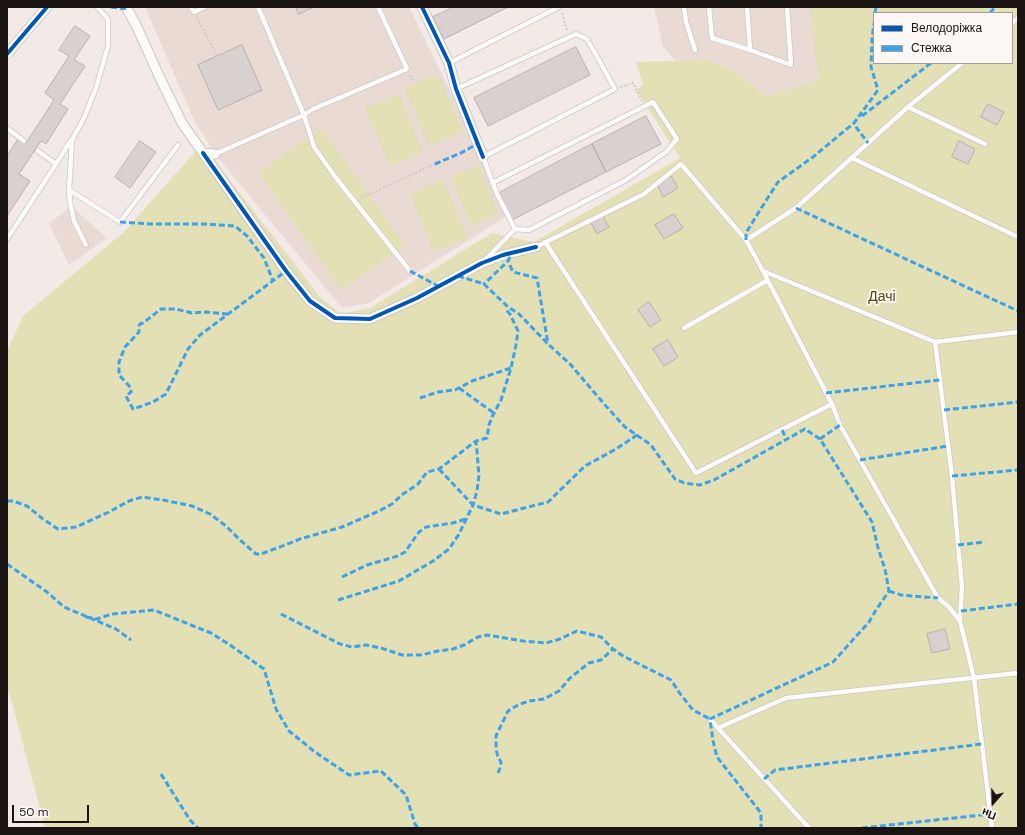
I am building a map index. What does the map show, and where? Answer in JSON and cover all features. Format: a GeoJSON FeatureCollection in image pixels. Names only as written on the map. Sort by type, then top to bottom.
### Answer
{"type":"FeatureCollection","features":[{"type":"Feature","properties":{"kind":"street"},"geometry":{"type":"LineString","coordinates":[[7,54],[47,7]]}},
{"type":"Feature","properties":{"kind":"street"},"geometry":{"type":"LineString","coordinates":[[126,7],[137,27],[182,123],[291,277],[310,301],[336,318],[370,319],[417,298],[482,262],[536,247]]}},
{"type":"Feature","properties":{"kind":"street"},"geometry":{"type":"LineString","coordinates":[[424,8],[449,63],[456,88],[483,157]]}},
{"type":"Feature","properties":{"kind":"street"},"geometry":{"type":"LineString","coordinates":[[204,153],[215,154]]}},
{"type":"Feature","properties":{"kind":"lane"},"geometry":{"type":"LineString","coordinates":[[7,239],[72,140],[83,120],[96,88],[108,46],[108,19],[97,7]]}},
{"type":"Feature","properties":{"kind":"lane"},"geometry":{"type":"LineString","coordinates":[[193,9],[205,7]]}},
{"type":"Feature","properties":{"kind":"lane"},"geometry":{"type":"LineString","coordinates":[[258,7],[304,115],[314,147],[336,178],[410,271]]}},
{"type":"Feature","properties":{"kind":"lane"},"geometry":{"type":"LineString","coordinates":[[215,154],[304,115],[313,109],[407,69],[378,7]]}},
{"type":"Feature","properties":{"kind":"lane"},"geometry":{"type":"LineString","coordinates":[[449,63],[560,7]]}},
{"type":"Feature","properties":{"kind":"lane"},"geometry":{"type":"LineString","coordinates":[[684,7],[686,22],[695,50]]}},
{"type":"Feature","properties":{"kind":"lane"},"geometry":{"type":"LineString","coordinates":[[709,7],[712,38],[791,65],[787,7]]}},
{"type":"Feature","properties":{"kind":"lane"},"geometry":{"type":"LineString","coordinates":[[747,7],[750,50]]}},
{"type":"Feature","properties":{"kind":"lane"},"geometry":{"type":"LineString","coordinates":[[456,88],[576,34],[587,39],[615,89],[483,157],[496,194],[515,229]]}},
{"type":"Feature","properties":{"kind":"lane"},"geometry":{"type":"LineString","coordinates":[[746,240],[796,208],[908,107],[961,64]]}},
{"type":"Feature","properties":{"kind":"lane"},"geometry":{"type":"LineString","coordinates":[[482,262],[515,229],[529,230],[626,180],[666,152],[677,139],[653,102],[492,183]]}},
{"type":"Feature","properties":{"kind":"lane"},"geometry":{"type":"LineString","coordinates":[[908,107],[985,144]]}},
{"type":"Feature","properties":{"kind":"lane"},"geometry":{"type":"LineString","coordinates":[[7,128],[24,141]]}},
{"type":"Feature","properties":{"kind":"lane"},"geometry":{"type":"LineString","coordinates":[[72,140],[69,190],[70,202],[74,221],[86,245]]}},
{"type":"Feature","properties":{"kind":"lane"},"geometry":{"type":"LineString","coordinates":[[69,190],[120,222],[178,145]]}},
{"type":"Feature","properties":{"kind":"lane"},"geometry":{"type":"LineString","coordinates":[[38,151],[56,164]]}},
{"type":"Feature","properties":{"kind":"lane"},"geometry":{"type":"LineString","coordinates":[[852,158],[1018,237]]}},
{"type":"Feature","properties":{"kind":"lane"},"geometry":{"type":"LineString","coordinates":[[536,247],[644,194],[681,164],[746,240],[832,404],[840,425],[938,598],[949,607],[960,621]]}},
{"type":"Feature","properties":{"kind":"lane"},"geometry":{"type":"LineString","coordinates":[[545,242],[696,473],[832,404]]}},
{"type":"Feature","properties":{"kind":"lane"},"geometry":{"type":"LineString","coordinates":[[763,271],[934,342],[1018,332]]}},
{"type":"Feature","properties":{"kind":"lane"},"geometry":{"type":"LineString","coordinates":[[684,328],[768,280]]}},
{"type":"Feature","properties":{"kind":"lane"},"geometry":{"type":"LineString","coordinates":[[934,342],[952,476],[962,586],[960,621],[974,678],[992,828]]}},
{"type":"Feature","properties":{"kind":"lane"},"geometry":{"type":"LineString","coordinates":[[718,728],[786,698],[1018,673]]}},
{"type":"Feature","properties":{"kind":"lane"},"geometry":{"type":"LineString","coordinates":[[710,719],[809,828]]}},
{"type":"Feature","properties":{"kind":"path"},"geometry":{"type":"LineString","coordinates":[[560,7],[569,37]]}},
{"type":"Feature","properties":{"kind":"path"},"geometry":{"type":"LineString","coordinates":[[193,9],[217,56]]}},
{"type":"Feature","properties":{"kind":"path"},"geometry":{"type":"LineString","coordinates":[[615,89],[633,83],[644,106]]}},
{"type":"Feature","properties":{"kind":"path"},"geometry":{"type":"LineString","coordinates":[[354,201],[435,164]]}},
{"type":"Feature","properties":{"kind":"shaded area"},"geometry":{"type":"Polygon","coordinates":[[[145,7],[409,7],[510,214],[369,303],[342,308],[215,154],[194,120],[145,7]]]}},
{"type":"Feature","properties":{"kind":"shaded area"},"geometry":{"type":"Polygon","coordinates":[[[654,7],[813,7],[819,80],[767,96],[731,69],[705,60],[676,61],[663,47],[654,7]]]}},
{"type":"Feature","properties":{"kind":"shaded area"},"geometry":{"type":"Polygon","coordinates":[[[71,206],[107,238],[69,265],[49,224],[71,206]]]}},
{"type":"Feature","properties":{"kind":"green space","name":"Дачі"},"geometry":{"type":"Polygon","coordinates":[[[809,7],[1018,7],[1018,828],[45,828],[7,687],[7,351],[23,316],[124,232],[202,144],[320,297],[341,314],[370,308],[492,233],[534,242],[680,158],[637,91],[643,84],[636,62],[705,60],[731,69],[767,96],[819,80],[809,7]]]}},
{"type":"Feature","properties":{"kind":"green space"},"geometry":{"type":"Polygon","coordinates":[[[438,74],[463,132],[429,146],[405,88],[438,74]]]}},
{"type":"Feature","properties":{"kind":"green space"},"geometry":{"type":"Polygon","coordinates":[[[399,94],[423,152],[390,166],[365,108],[399,94]]]}},
{"type":"Feature","properties":{"kind":"green space"},"geometry":{"type":"Polygon","coordinates":[[[322,128],[405,245],[341,290],[258,172],[322,128]]]}},
{"type":"Feature","properties":{"kind":"green space"},"geometry":{"type":"Polygon","coordinates":[[[479,165],[498,214],[470,225],[451,176],[479,165]]]}},
{"type":"Feature","properties":{"kind":"green space"},"geometry":{"type":"Polygon","coordinates":[[[443,180],[468,238],[434,252],[410,194],[443,180]]]}},
{"type":"Feature","properties":{"kind":"building"},"geometry":{"type":"Polygon","coordinates":[[[296,7],[314,7],[299,14],[296,7]]]}},
{"type":"Feature","properties":{"kind":"building"},"geometry":{"type":"Polygon","coordinates":[[[454,7],[508,7],[444,39],[433,17],[454,7]]]}},
{"type":"Feature","properties":{"kind":"building"},"geometry":{"type":"Polygon","coordinates":[[[75,26],[90,36],[74,60],[85,66],[60,104],[68,109],[46,144],[41,141],[19,174],[30,181],[7,216],[7,156],[18,139],[26,143],[54,100],[45,93],[69,56],[59,50],[75,26]]]}},
{"type":"Feature","properties":{"kind":"building"},"geometry":{"type":"Polygon","coordinates":[[[242,45],[262,90],[218,110],[198,65],[242,45]]]}},
{"type":"Feature","properties":{"kind":"building"},"geometry":{"type":"Polygon","coordinates":[[[576,47],[590,75],[488,126],[474,98],[576,47]]]}},
{"type":"Feature","properties":{"kind":"building"},"geometry":{"type":"Polygon","coordinates":[[[988,104],[1004,112],[997,125],[981,117],[988,104]]]}},
{"type":"Feature","properties":{"kind":"building"},"geometry":{"type":"Polygon","coordinates":[[[646,116],[661,144],[606,172],[592,144],[646,116]]]}},
{"type":"Feature","properties":{"kind":"building"},"geometry":{"type":"Polygon","coordinates":[[[140,141],[156,152],[130,188],[115,177],[140,141]]]}},
{"type":"Feature","properties":{"kind":"building"},"geometry":{"type":"Polygon","coordinates":[[[959,141],[975,149],[968,164],[952,157],[959,141]]]}},
{"type":"Feature","properties":{"kind":"building"},"geometry":{"type":"Polygon","coordinates":[[[592,144],[606,172],[512,220],[499,193],[592,144]]]}},
{"type":"Feature","properties":{"kind":"building"},"geometry":{"type":"Polygon","coordinates":[[[671,176],[678,188],[663,197],[657,184],[671,176]]]}},
{"type":"Feature","properties":{"kind":"building"},"geometry":{"type":"Polygon","coordinates":[[[674,214],[683,228],[664,239],[655,225],[674,214]]]}},
{"type":"Feature","properties":{"kind":"building"},"geometry":{"type":"Polygon","coordinates":[[[603,216],[609,227],[597,234],[591,223],[603,216]]]}},
{"type":"Feature","properties":{"kind":"building"},"geometry":{"type":"Polygon","coordinates":[[[649,302],[661,320],[650,327],[638,310],[649,302]]]}},
{"type":"Feature","properties":{"kind":"building"},"geometry":{"type":"Polygon","coordinates":[[[668,340],[678,357],[664,366],[653,349],[668,340]]]}},
{"type":"Feature","properties":{"kind":"building"},"geometry":{"type":"Polygon","coordinates":[[[945,629],[950,649],[932,653],[927,634],[945,629]]]}},
{"type":"Feature","properties":{"kind":"marked path"},"geometry":{"type":"LineString","coordinates":[[111,7],[127,9]]}},
{"type":"Feature","properties":{"kind":"marked path"},"geometry":{"type":"LineString","coordinates":[[875,12],[876,7]]}},
{"type":"Feature","properties":{"kind":"marked path"},"geometry":{"type":"LineString","coordinates":[[991,12],[995,7]]}},
{"type":"Feature","properties":{"kind":"marked path"},"geometry":{"type":"LineString","coordinates":[[746,240],[746,233],[778,182],[813,157],[854,123],[878,90],[871,67],[873,31]]}},
{"type":"Feature","properties":{"kind":"marked path"},"geometry":{"type":"LineString","coordinates":[[862,116],[930,64]]}},
{"type":"Feature","properties":{"kind":"marked path"},"geometry":{"type":"LineString","coordinates":[[857,119],[854,123],[868,143]]}},
{"type":"Feature","properties":{"kind":"marked path"},"geometry":{"type":"LineString","coordinates":[[435,164],[461,153],[477,144]]}},
{"type":"Feature","properties":{"kind":"marked path"},"geometry":{"type":"LineString","coordinates":[[796,208],[1018,311]]}},
{"type":"Feature","properties":{"kind":"marked path"},"geometry":{"type":"LineString","coordinates":[[120,222],[235,226],[247,236],[264,258],[273,281]]}},
{"type":"Feature","properties":{"kind":"marked path"},"geometry":{"type":"LineString","coordinates":[[510,257],[508,261],[513,272],[537,278],[548,344]]}},
{"type":"Feature","properties":{"kind":"marked path"},"geometry":{"type":"LineString","coordinates":[[487,287],[484,284],[508,261]]}},
{"type":"Feature","properties":{"kind":"marked path"},"geometry":{"type":"LineString","coordinates":[[228,314],[206,312],[192,313],[176,309],[161,309],[140,324],[139,332],[125,347],[119,362],[119,375],[131,388],[131,392],[126,396],[133,409],[153,402],[166,394],[188,349],[200,335],[286,271]]}},
{"type":"Feature","properties":{"kind":"marked path"},"geometry":{"type":"LineString","coordinates":[[410,271],[438,286]]}},
{"type":"Feature","properties":{"kind":"marked path"},"geometry":{"type":"LineString","coordinates":[[458,276],[484,284],[508,307],[519,314],[570,364],[625,427],[651,445],[675,479],[684,483],[700,485],[714,480],[805,429],[820,439],[872,522],[885,569],[889,591],[869,622],[833,662],[710,719],[717,757],[761,813],[761,828]]}},
{"type":"Feature","properties":{"kind":"marked path"},"geometry":{"type":"LineString","coordinates":[[7,501],[13,501],[27,506],[58,529],[76,527],[129,501],[142,497],[192,506],[210,514],[226,526],[256,554],[261,554],[300,539],[342,527],[392,504],[403,494],[418,484],[427,472],[439,469],[476,441],[487,438],[489,425],[501,400],[511,368],[518,331],[510,314],[505,309]]}},
{"type":"Feature","properties":{"kind":"marked path"},"geometry":{"type":"LineString","coordinates":[[420,398],[438,392],[455,390],[472,381],[511,368]]}},
{"type":"Feature","properties":{"kind":"marked path"},"geometry":{"type":"LineString","coordinates":[[826,393],[940,380]]}},
{"type":"Feature","properties":{"kind":"marked path"},"geometry":{"type":"LineString","coordinates":[[459,388],[494,413]]}},
{"type":"Feature","properties":{"kind":"marked path"},"geometry":{"type":"LineString","coordinates":[[944,410],[1018,402]]}},
{"type":"Feature","properties":{"kind":"marked path"},"geometry":{"type":"LineString","coordinates":[[820,439],[840,425]]}},
{"type":"Feature","properties":{"kind":"marked path"},"geometry":{"type":"LineString","coordinates":[[782,430],[787,440]]}},
{"type":"Feature","properties":{"kind":"marked path"},"geometry":{"type":"LineString","coordinates":[[439,469],[473,505],[501,514],[548,502],[585,466],[616,449],[637,435]]}},
{"type":"Feature","properties":{"kind":"marked path"},"geometry":{"type":"LineString","coordinates":[[338,600],[399,581],[433,561],[449,549],[459,534],[473,505],[477,491],[479,475],[476,441]]}},
{"type":"Feature","properties":{"kind":"marked path"},"geometry":{"type":"LineString","coordinates":[[860,460],[948,446]]}},
{"type":"Feature","properties":{"kind":"marked path"},"geometry":{"type":"LineString","coordinates":[[952,476],[1018,470]]}},
{"type":"Feature","properties":{"kind":"marked path"},"geometry":{"type":"LineString","coordinates":[[342,577],[367,565],[398,556],[405,552],[419,532],[426,527],[453,523],[466,519]]}},
{"type":"Feature","properties":{"kind":"marked path"},"geometry":{"type":"LineString","coordinates":[[958,545],[985,542]]}},
{"type":"Feature","properties":{"kind":"marked path"},"geometry":{"type":"LineString","coordinates":[[7,564],[47,592],[64,607],[116,629],[131,640]]}},
{"type":"Feature","properties":{"kind":"marked path"},"geometry":{"type":"LineString","coordinates":[[889,591],[901,595],[938,598]]}},
{"type":"Feature","properties":{"kind":"marked path"},"geometry":{"type":"LineString","coordinates":[[961,611],[1018,604]]}},
{"type":"Feature","properties":{"kind":"marked path"},"geometry":{"type":"LineString","coordinates":[[86,617],[97,619],[112,614],[154,610],[211,633],[230,645],[264,669],[276,709],[289,731],[315,752],[349,775],[381,771],[406,795],[415,824],[418,828]]}},
{"type":"Feature","properties":{"kind":"marked path"},"geometry":{"type":"LineString","coordinates":[[281,614],[340,644],[352,647],[366,645],[402,655],[421,655],[453,649],[478,637],[487,635],[546,643],[560,639],[577,631],[601,637],[613,649],[623,656],[671,680],[693,710],[710,719]]}},
{"type":"Feature","properties":{"kind":"marked path"},"geometry":{"type":"LineString","coordinates":[[498,773],[501,762],[496,749],[496,736],[508,711],[529,701],[544,699],[559,691],[570,678],[589,663],[601,660],[613,649]]}},
{"type":"Feature","properties":{"kind":"marked path"},"geometry":{"type":"LineString","coordinates":[[764,779],[775,770],[982,744]]}},
{"type":"Feature","properties":{"kind":"marked path"},"geometry":{"type":"LineString","coordinates":[[161,774],[190,820],[198,828]]}},
{"type":"Feature","properties":{"kind":"marked path"},"geometry":{"type":"LineString","coordinates":[[862,828],[991,814]]}},
{"type":"Feature","properties":{"kind":"cycle path"},"geometry":{"type":"LineString","coordinates":[[7,54],[47,7]]}},
{"type":"Feature","properties":{"kind":"cycle path"},"geometry":{"type":"LineString","coordinates":[[422,7],[449,63],[456,89],[483,157]]}},
{"type":"Feature","properties":{"kind":"cycle path"},"geometry":{"type":"LineString","coordinates":[[203,153],[286,271],[310,301],[335,318],[370,319],[417,298],[482,263],[503,255],[536,247]]}}]}
